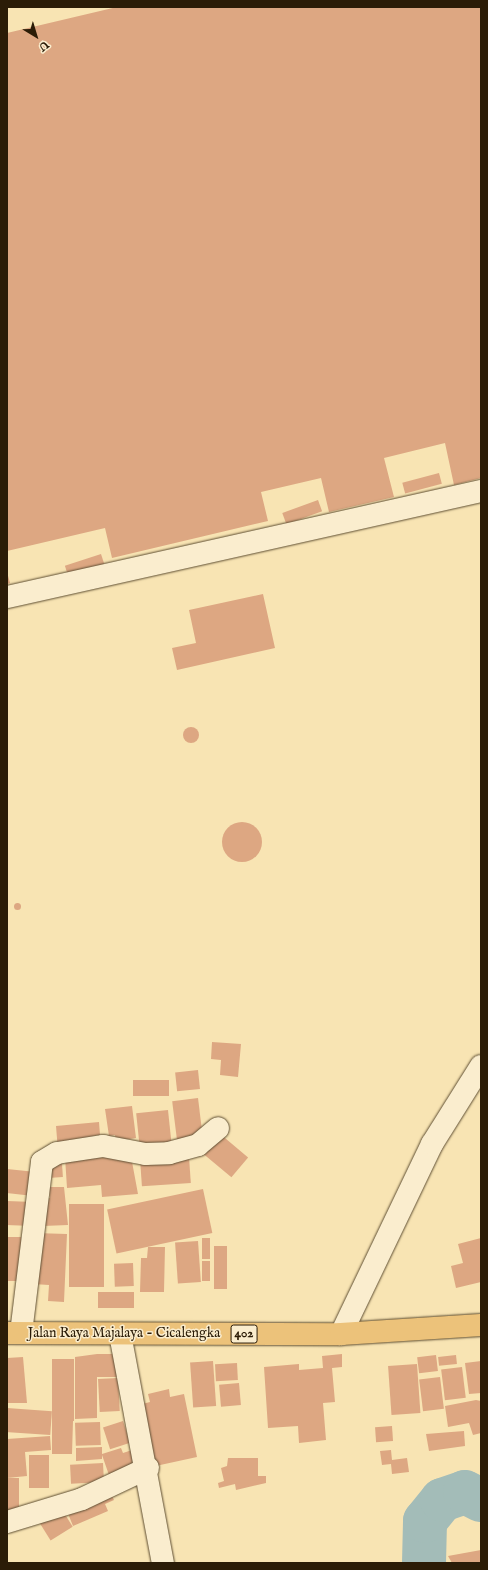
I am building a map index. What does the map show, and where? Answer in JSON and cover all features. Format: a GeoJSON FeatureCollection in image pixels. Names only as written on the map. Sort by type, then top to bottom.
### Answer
{"type":"FeatureCollection","features":[{"type":"Feature","properties":{"kind":"main road","name":"Jalan Raya Majalaya - Cicalengka"},"geometry":{"type":"LineString","coordinates":[[14,1333],[341,1334],[481,1325]]}},
{"type":"Feature","properties":{"kind":"street"},"geometry":{"type":"LineString","coordinates":[[7,597],[481,491]]}},
{"type":"Feature","properties":{"kind":"street"},"geometry":{"type":"LineString","coordinates":[[341,1334],[432,1144],[481,1066]]}},
{"type":"Feature","properties":{"kind":"street"},"geometry":{"type":"LineString","coordinates":[[14,1333],[42,1162],[56,1153],[103,1146],[145,1154],[169,1153],[198,1145],[218,1128]]}},
{"type":"Feature","properties":{"kind":"street"},"geometry":{"type":"LineString","coordinates":[[120,1334],[148,1468],[163,1563]]}},
{"type":"Feature","properties":{"kind":"street"},"geometry":{"type":"LineString","coordinates":[[7,1522],[82,1500],[148,1468]]}},
{"type":"Feature","properties":{"kind":"building"},"geometry":{"type":"Polygon","coordinates":[[[117,7],[481,7],[481,478],[454,485],[445,443],[384,458],[394,497],[329,512],[321,478],[261,492],[268,521],[112,558],[105,528],[7,551],[7,33],[117,7]]]}},
{"type":"Feature","properties":{"kind":"building"},"geometry":{"type":"Polygon","coordinates":[[[439,473],[442,484],[405,493],[402,483],[439,473]]]}},
{"type":"Feature","properties":{"kind":"building"},"geometry":{"type":"Polygon","coordinates":[[[318,500],[322,511],[286,524],[282,513],[318,500]]]}},
{"type":"Feature","properties":{"kind":"building"},"geometry":{"type":"Polygon","coordinates":[[[101,554],[105,566],[69,578],[65,566],[101,554]]]}},
{"type":"Feature","properties":{"kind":"building"},"geometry":{"type":"Polygon","coordinates":[[[7,572],[10,583],[7,584],[7,572]]]}},
{"type":"Feature","properties":{"kind":"building"},"geometry":{"type":"Polygon","coordinates":[[[263,594],[275,648],[177,670],[172,648],[196,643],[189,610],[263,594]]]}},
{"type":"Feature","properties":{"kind":"building"},"geometry":{"type":"Polygon","coordinates":[[[188,727],[194,727],[199,732],[197,741],[194,743],[188,743],[183,738],[183,732],[188,727]]]}},
{"type":"Feature","properties":{"kind":"building"},"geometry":{"type":"Polygon","coordinates":[[[238,822],[246,822],[253,825],[259,831],[262,842],[259,853],[253,859],[246,862],[238,862],[231,859],[225,853],[222,846],[222,838],[225,831],[231,825],[238,822]]]}},
{"type":"Feature","properties":{"kind":"building"},"geometry":{"type":"Polygon","coordinates":[[[17,902],[20,903],[20,909],[17,910],[14,909],[13,906],[14,903],[17,902]]]}},
{"type":"Feature","properties":{"kind":"building"},"geometry":{"type":"Polygon","coordinates":[[[212,1042],[241,1044],[238,1077],[220,1075],[221,1060],[211,1059],[212,1042]]]}},
{"type":"Feature","properties":{"kind":"building"},"geometry":{"type":"Polygon","coordinates":[[[198,1070],[200,1089],[177,1091],[175,1072],[198,1070]]]}},
{"type":"Feature","properties":{"kind":"building"},"geometry":{"type":"Polygon","coordinates":[[[133,1080],[169,1080],[169,1096],[133,1096],[133,1080]]]}},
{"type":"Feature","properties":{"kind":"building"},"geometry":{"type":"Polygon","coordinates":[[[198,1098],[203,1141],[177,1144],[172,1101],[198,1098]]]}},
{"type":"Feature","properties":{"kind":"building"},"geometry":{"type":"Polygon","coordinates":[[[132,1106],[136,1138],[116,1141],[115,1135],[109,1136],[105,1109],[132,1106]]]}},
{"type":"Feature","properties":{"kind":"building"},"geometry":{"type":"Polygon","coordinates":[[[168,1110],[172,1149],[140,1152],[136,1113],[168,1110]]]}},
{"type":"Feature","properties":{"kind":"building"},"geometry":{"type":"Polygon","coordinates":[[[99,1122],[100,1135],[93,1136],[94,1147],[58,1151],[56,1126],[99,1122]]]}},
{"type":"Feature","properties":{"kind":"building"},"geometry":{"type":"Polygon","coordinates":[[[219,1133],[248,1157],[231,1177],[202,1153],[219,1133]]]}},
{"type":"Feature","properties":{"kind":"building"},"geometry":{"type":"Polygon","coordinates":[[[130,1151],[138,1194],[102,1197],[101,1185],[67,1188],[65,1157],[130,1151]]]}},
{"type":"Feature","properties":{"kind":"building"},"geometry":{"type":"Polygon","coordinates":[[[189,1157],[191,1183],[142,1186],[140,1160],[189,1157]]]}},
{"type":"Feature","properties":{"kind":"building"},"geometry":{"type":"Polygon","coordinates":[[[62,1164],[63,1177],[52,1178],[51,1165],[62,1164]]]}},
{"type":"Feature","properties":{"kind":"building"},"geometry":{"type":"Polygon","coordinates":[[[7,1169],[36,1172],[33,1196],[7,1193],[7,1169]]]}},
{"type":"Feature","properties":{"kind":"building"},"geometry":{"type":"Polygon","coordinates":[[[49,1187],[64,1187],[68,1225],[43,1226],[42,1199],[50,1198],[49,1187]]]}},
{"type":"Feature","properties":{"kind":"building"},"geometry":{"type":"Polygon","coordinates":[[[203,1189],[212,1233],[116,1253],[107,1209],[203,1189]]]}},
{"type":"Feature","properties":{"kind":"building"},"geometry":{"type":"Polygon","coordinates":[[[7,1201],[33,1202],[32,1226],[7,1225],[7,1201]]]}},
{"type":"Feature","properties":{"kind":"building"},"geometry":{"type":"Polygon","coordinates":[[[69,1204],[104,1204],[104,1287],[69,1287],[69,1204]]]}},
{"type":"Feature","properties":{"kind":"building"},"geometry":{"type":"Polygon","coordinates":[[[35,1233],[67,1234],[64,1302],[48,1301],[49,1285],[33,1284],[35,1233]]]}},
{"type":"Feature","properties":{"kind":"building"},"geometry":{"type":"Polygon","coordinates":[[[7,1237],[21,1237],[21,1281],[7,1281],[7,1237]]]}},
{"type":"Feature","properties":{"kind":"building"},"geometry":{"type":"Polygon","coordinates":[[[202,1238],[210,1238],[210,1259],[202,1259],[202,1238]]]}},
{"type":"Feature","properties":{"kind":"building"},"geometry":{"type":"Polygon","coordinates":[[[481,1238],[481,1282],[456,1288],[451,1266],[463,1263],[458,1244],[481,1238]]]}},
{"type":"Feature","properties":{"kind":"building"},"geometry":{"type":"Polygon","coordinates":[[[198,1241],[201,1282],[178,1284],[175,1243],[198,1241]]]}},
{"type":"Feature","properties":{"kind":"building"},"geometry":{"type":"Polygon","coordinates":[[[214,1246],[227,1246],[227,1289],[214,1289],[214,1246]]]}},
{"type":"Feature","properties":{"kind":"building"},"geometry":{"type":"Polygon","coordinates":[[[148,1247],[165,1247],[164,1292],[140,1292],[141,1258],[147,1258],[148,1247]]]}},
{"type":"Feature","properties":{"kind":"building"},"geometry":{"type":"Polygon","coordinates":[[[202,1261],[210,1261],[210,1281],[202,1281],[202,1261]]]}},
{"type":"Feature","properties":{"kind":"building"},"geometry":{"type":"Polygon","coordinates":[[[133,1263],[134,1286],[115,1287],[114,1264],[133,1263]]]}},
{"type":"Feature","properties":{"kind":"building"},"geometry":{"type":"Polygon","coordinates":[[[98,1292],[134,1292],[134,1308],[98,1308],[98,1292]]]}},
{"type":"Feature","properties":{"kind":"building"},"geometry":{"type":"Polygon","coordinates":[[[97,1354],[118,1354],[118,1377],[97,1377],[97,1418],[75,1419],[75,1357],[97,1354]]]}},
{"type":"Feature","properties":{"kind":"building"},"geometry":{"type":"Polygon","coordinates":[[[342,1354],[342,1367],[332,1368],[335,1402],[323,1403],[326,1440],[299,1443],[298,1426],[268,1428],[264,1367],[299,1364],[299,1370],[323,1368],[322,1356],[342,1354]]]}},
{"type":"Feature","properties":{"kind":"building"},"geometry":{"type":"Polygon","coordinates":[[[436,1355],[438,1371],[419,1373],[417,1357],[436,1355]]]}},
{"type":"Feature","properties":{"kind":"building"},"geometry":{"type":"Polygon","coordinates":[[[456,1355],[457,1364],[439,1366],[438,1357],[456,1355]]]}},
{"type":"Feature","properties":{"kind":"building"},"geometry":{"type":"Polygon","coordinates":[[[23,1357],[27,1403],[7,1403],[7,1358],[23,1357]]]}},
{"type":"Feature","properties":{"kind":"building"},"geometry":{"type":"Polygon","coordinates":[[[52,1359],[74,1359],[74,1421],[72,1454],[52,1454],[52,1359]]]}},
{"type":"Feature","properties":{"kind":"building"},"geometry":{"type":"Polygon","coordinates":[[[213,1361],[216,1406],[193,1407],[190,1363],[213,1361]]]}},
{"type":"Feature","properties":{"kind":"building"},"geometry":{"type":"Polygon","coordinates":[[[481,1361],[481,1393],[469,1394],[465,1363],[481,1361]]]}},
{"type":"Feature","properties":{"kind":"building"},"geometry":{"type":"Polygon","coordinates":[[[237,1363],[238,1380],[216,1381],[215,1364],[237,1363]]]}},
{"type":"Feature","properties":{"kind":"building"},"geometry":{"type":"Polygon","coordinates":[[[417,1364],[420,1413],[391,1415],[388,1366],[417,1364]]]}},
{"type":"Feature","properties":{"kind":"building"},"geometry":{"type":"Polygon","coordinates":[[[462,1367],[466,1398],[445,1400],[441,1370],[462,1367]]]}},
{"type":"Feature","properties":{"kind":"building"},"geometry":{"type":"Polygon","coordinates":[[[440,1377],[444,1409],[423,1411],[419,1380],[440,1377]]]}},
{"type":"Feature","properties":{"kind":"building"},"geometry":{"type":"Polygon","coordinates":[[[118,1378],[120,1411],[100,1412],[98,1379],[118,1378]]]}},
{"type":"Feature","properties":{"kind":"building"},"geometry":{"type":"Polygon","coordinates":[[[239,1383],[241,1405],[221,1407],[219,1385],[239,1383]]]}},
{"type":"Feature","properties":{"kind":"building"},"geometry":{"type":"Polygon","coordinates":[[[169,1389],[170,1397],[184,1394],[197,1457],[151,1467],[138,1405],[150,1402],[148,1394],[169,1389]]]}},
{"type":"Feature","properties":{"kind":"building"},"geometry":{"type":"Polygon","coordinates":[[[476,1400],[481,1401],[481,1433],[473,1435],[469,1423],[448,1427],[445,1406],[476,1400]]]}},
{"type":"Feature","properties":{"kind":"building"},"geometry":{"type":"Polygon","coordinates":[[[7,1408],[52,1411],[50,1435],[7,1432],[7,1408]]]}},
{"type":"Feature","properties":{"kind":"building"},"geometry":{"type":"Polygon","coordinates":[[[123,1421],[130,1443],[110,1449],[103,1427],[123,1421]]]}},
{"type":"Feature","properties":{"kind":"building"},"geometry":{"type":"Polygon","coordinates":[[[100,1422],[101,1445],[76,1446],[75,1423],[100,1422]]]}},
{"type":"Feature","properties":{"kind":"building"},"geometry":{"type":"Polygon","coordinates":[[[392,1426],[393,1441],[376,1442],[375,1427],[392,1426]]]}},
{"type":"Feature","properties":{"kind":"building"},"geometry":{"type":"Polygon","coordinates":[[[464,1431],[465,1446],[429,1451],[426,1434],[464,1431]]]}},
{"type":"Feature","properties":{"kind":"building"},"geometry":{"type":"Polygon","coordinates":[[[50,1436],[51,1450],[25,1452],[27,1476],[7,1478],[7,1439],[50,1436]]]}},
{"type":"Feature","properties":{"kind":"building"},"geometry":{"type":"Polygon","coordinates":[[[102,1447],[102,1454],[121,1448],[123,1453],[132,1450],[137,1463],[110,1478],[102,1455],[102,1459],[76,1461],[76,1448],[102,1447]]]}},
{"type":"Feature","properties":{"kind":"building"},"geometry":{"type":"Polygon","coordinates":[[[391,1450],[392,1460],[407,1458],[409,1472],[392,1474],[391,1464],[382,1465],[380,1451],[391,1450]]]}},
{"type":"Feature","properties":{"kind":"building"},"geometry":{"type":"Polygon","coordinates":[[[29,1455],[49,1455],[49,1488],[29,1488],[29,1455]]]}},
{"type":"Feature","properties":{"kind":"building"},"geometry":{"type":"Polygon","coordinates":[[[228,1458],[258,1458],[258,1476],[266,1476],[266,1483],[236,1490],[235,1484],[219,1488],[218,1483],[224,1481],[221,1468],[227,1466],[228,1458]]]}},
{"type":"Feature","properties":{"kind":"building"},"geometry":{"type":"Polygon","coordinates":[[[103,1463],[104,1482],[71,1484],[70,1465],[103,1463]]]}},
{"type":"Feature","properties":{"kind":"building"},"geometry":{"type":"Polygon","coordinates":[[[7,1478],[19,1478],[19,1519],[7,1519],[7,1478]]]}},
{"type":"Feature","properties":{"kind":"building"},"geometry":{"type":"Polygon","coordinates":[[[110,1492],[114,1500],[105,1504],[108,1511],[73,1526],[67,1511],[110,1492]]]}},
{"type":"Feature","properties":{"kind":"building"},"geometry":{"type":"Polygon","coordinates":[[[61,1508],[73,1527],[51,1540],[39,1522],[61,1508]]]}},
{"type":"Feature","properties":{"kind":"building"},"geometry":{"type":"Polygon","coordinates":[[[481,1550],[481,1563],[452,1563],[448,1556],[481,1550]]]}},
{"type":"Feature","properties":{"kind":"waterway"},"geometry":{"type":"LineString","coordinates":[[424,1563],[425,1521],[442,1500],[465,1492],[481,1500]]}}]}
